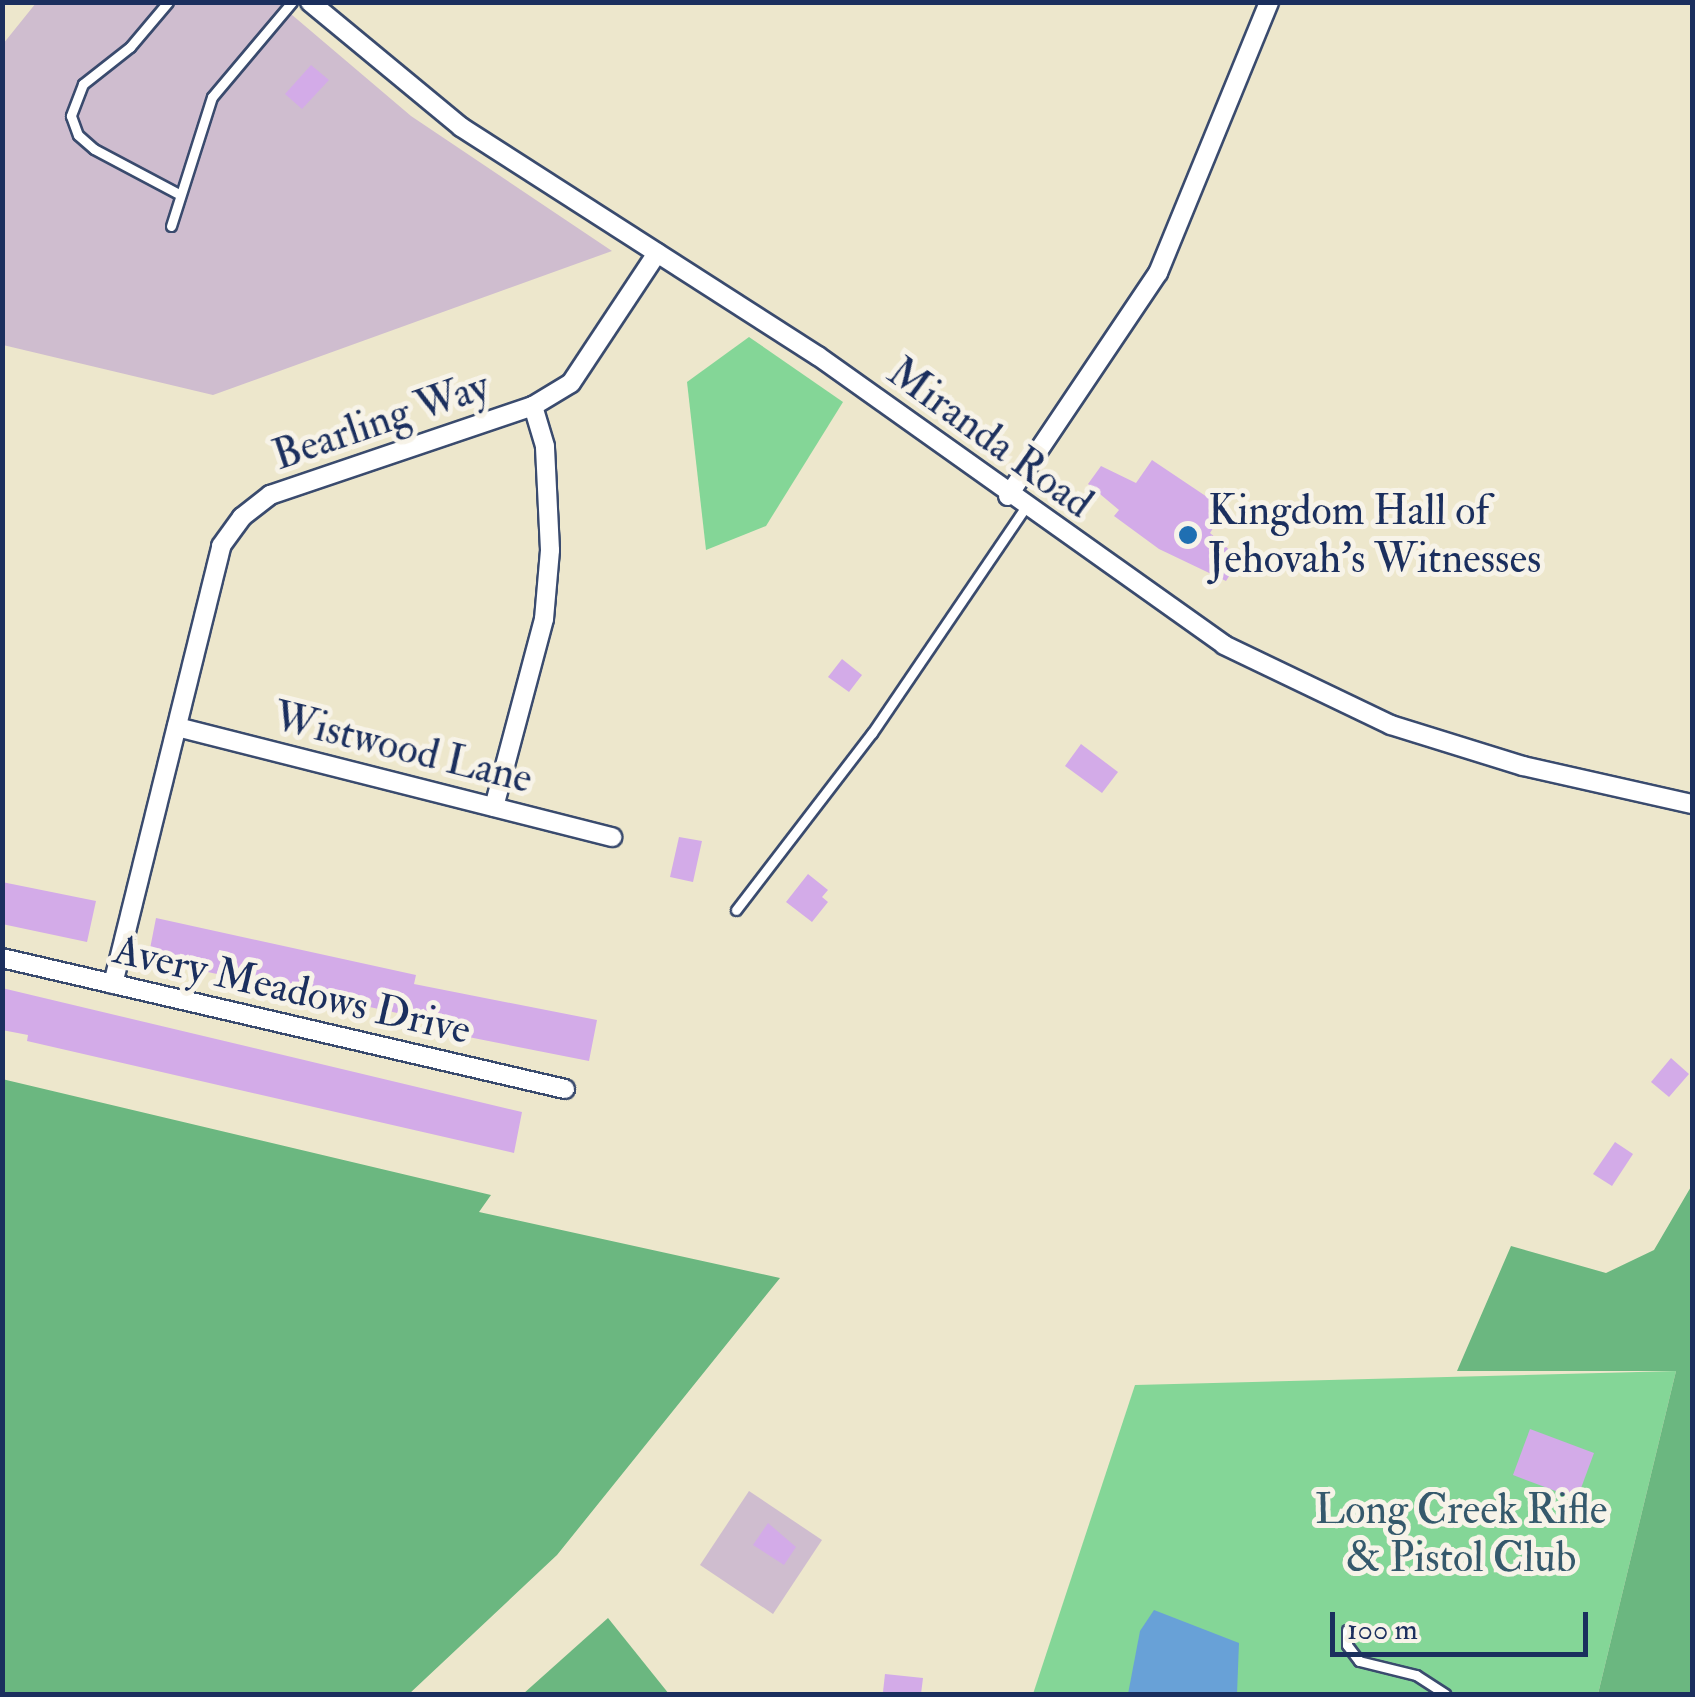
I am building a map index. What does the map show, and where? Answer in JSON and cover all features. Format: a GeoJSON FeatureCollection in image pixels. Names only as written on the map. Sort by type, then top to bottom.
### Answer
{"type":"FeatureCollection","features":[{"type":"Feature","properties":{"kind":"street","name":"Miranda Road"},"geometry":{"type":"LineString","coordinates":[[310,2],[461,127],[818,356],[1008,496],[1224,645],[1320,696],[1496,758],[1692,804]]}},
{"type":"Feature","properties":{"kind":"street"},"geometry":{"type":"LineString","coordinates":[[1008,496],[1158,272],[1269,2]]}},
{"type":"Feature","properties":{"kind":"street","name":"Bearling Way"},"geometry":{"type":"LineString","coordinates":[[114,984],[221,546],[242,517],[270,495],[533,406],[571,383],[598,351],[658,252]]}},
{"type":"Feature","properties":{"kind":"street"},"geometry":{"type":"LineString","coordinates":[[494,807],[544,619],[550,550],[545,446],[533,406]]}},
{"type":"Feature","properties":{"kind":"street","name":"Wistwood Lane"},"geometry":{"type":"LineString","coordinates":[[177,727],[612,837]]}},
{"type":"Feature","properties":{"kind":"street","name":"Avery Meadows Drive"},"geometry":{"type":"LineString","coordinates":[[2,958],[565,1090]]}},
{"type":"Feature","properties":{"kind":"lane"},"geometry":{"type":"LineString","coordinates":[[168,2],[130,48],[82,84],[71,116],[78,136],[94,149],[179,194]]}},
{"type":"Feature","properties":{"kind":"lane"},"geometry":{"type":"LineString","coordinates":[[171,226],[212,96],[292,2]]}},
{"type":"Feature","properties":{"kind":"lane"},"geometry":{"type":"LineString","coordinates":[[736,910],[872,733],[1026,508]]}},
{"type":"Feature","properties":{"kind":"lane"},"geometry":{"type":"LineString","coordinates":[[1347,1630],[1347,1645],[1360,1661],[1416,1675],[1444,1694]]}},
{"type":"Feature","properties":{"kind":"shaded area"},"geometry":{"type":"Polygon","coordinates":[[[36,3],[278,3],[411,116],[612,251],[213,395],[3,345],[3,44],[36,3]]]}},
{"type":"Feature","properties":{"kind":"shaded area"},"geometry":{"type":"Polygon","coordinates":[[[749,1491],[822,1540],[773,1614],[700,1565],[749,1491]]]}},
{"type":"Feature","properties":{"kind":"green space"},"geometry":{"type":"Polygon","coordinates":[[[749,337],[843,402],[766,526],[706,550],[687,382],[749,337]]]}},
{"type":"Feature","properties":{"kind":"green space"},"geometry":{"type":"Polygon","coordinates":[[[2,1079],[491,1195],[479,1212],[780,1278],[557,1555],[409,1694],[3,1694],[2,1079]]]}},
{"type":"Feature","properties":{"kind":"green space"},"geometry":{"type":"Polygon","coordinates":[[[1692,1185],[1692,1694],[1598,1694],[1676,1371],[1457,1371],[1511,1246],[1606,1273],[1654,1250],[1692,1185]]]}},
{"type":"Feature","properties":{"kind":"green space","name":"Long Creek Rifle & Pistol Club"},"geometry":{"type":"Polygon","coordinates":[[[1676,1371],[1598,1694],[1033,1694],[1135,1385],[1676,1371]]]}},
{"type":"Feature","properties":{"kind":"green space"},"geometry":{"type":"Polygon","coordinates":[[[608,1618],[669,1694],[523,1694],[608,1618]]]}},
{"type":"Feature","properties":{"kind":"water"},"geometry":{"type":"Polygon","coordinates":[[[1154,1610],[1239,1643],[1237,1694],[1128,1694],[1140,1631],[1154,1610]]]}},
{"type":"Feature","properties":{"kind":"building"},"geometry":{"type":"Polygon","coordinates":[[[311,65],[329,80],[302,109],[285,94],[311,65]]]}},
{"type":"Feature","properties":{"kind":"building"},"geometry":{"type":"Polygon","coordinates":[[[1152,460],[1225,509],[1210,533],[1240,559],[1226,581],[1159,549],[1114,516],[1119,510],[1088,484],[1101,466],[1136,483],[1152,460]]]}},
{"type":"Feature","properties":{"kind":"building"},"geometry":{"type":"Polygon","coordinates":[[[842,659],[862,675],[849,692],[828,677],[842,659]]]}},
{"type":"Feature","properties":{"kind":"building"},"geometry":{"type":"Polygon","coordinates":[[[1081,744],[1118,772],[1102,793],[1065,766],[1081,744]]]}},
{"type":"Feature","properties":{"kind":"building"},"geometry":{"type":"Polygon","coordinates":[[[679,837],[702,841],[693,882],[670,877],[679,837]]]}},
{"type":"Feature","properties":{"kind":"building"},"geometry":{"type":"Polygon","coordinates":[[[808,874],[828,890],[822,897],[828,902],[812,922],[786,902],[808,874]]]}},
{"type":"Feature","properties":{"kind":"building"},"geometry":{"type":"Polygon","coordinates":[[[2,882],[96,901],[87,942],[2,924],[2,882]]]}},
{"type":"Feature","properties":{"kind":"building"},"geometry":{"type":"Polygon","coordinates":[[[156,918],[416,975],[414,984],[597,1020],[589,1061],[423,1028],[425,1019],[148,959],[156,918]]]}},
{"type":"Feature","properties":{"kind":"building"},"geometry":{"type":"Polygon","coordinates":[[[2,988],[522,1112],[514,1153],[27,1041],[28,1035],[2,1030],[2,988]]]}},
{"type":"Feature","properties":{"kind":"building"},"geometry":{"type":"Polygon","coordinates":[[[1671,1058],[1689,1074],[1669,1097],[1651,1082],[1671,1058]]]}},
{"type":"Feature","properties":{"kind":"building"},"geometry":{"type":"Polygon","coordinates":[[[1615,1142],[1633,1154],[1612,1186],[1593,1174],[1615,1142]]]}},
{"type":"Feature","properties":{"kind":"building"},"geometry":{"type":"Polygon","coordinates":[[[1530,1429],[1594,1453],[1577,1499],[1513,1475],[1530,1429]]]}},
{"type":"Feature","properties":{"kind":"building"},"geometry":{"type":"Polygon","coordinates":[[[768,1523],[796,1547],[784,1565],[753,1545],[768,1523]]]}},
{"type":"Feature","properties":{"kind":"building"},"geometry":{"type":"Polygon","coordinates":[[[885,1674],[923,1678],[921,1694],[883,1692],[885,1674]]]}},
{"type":"Feature","properties":{"kind":"place","name":"Kingdom Hall of Jehovah’s Witnesses"},"geometry":{"type":"Point","coordinates":[1188,535]}}]}
